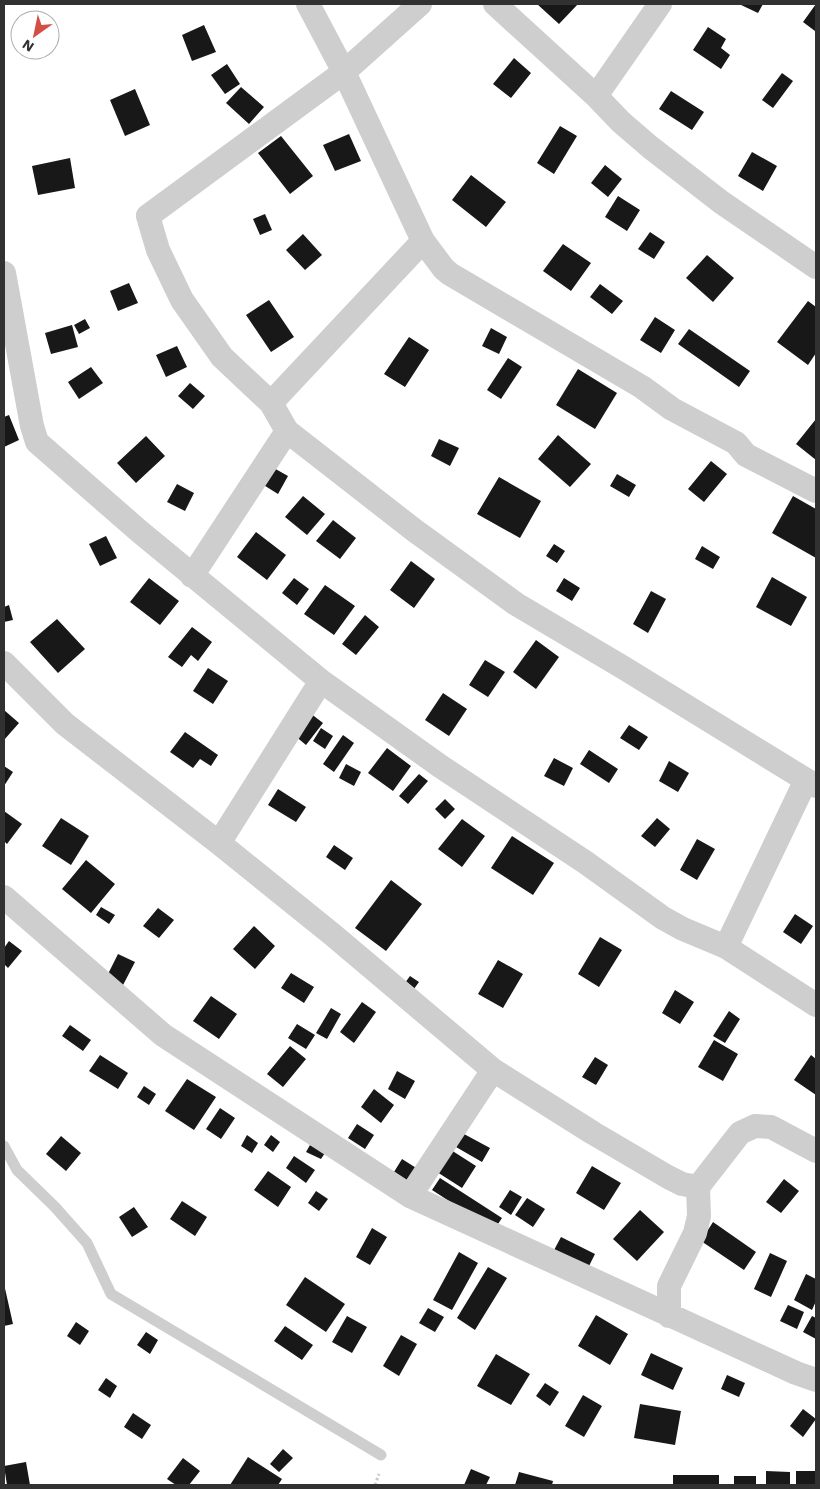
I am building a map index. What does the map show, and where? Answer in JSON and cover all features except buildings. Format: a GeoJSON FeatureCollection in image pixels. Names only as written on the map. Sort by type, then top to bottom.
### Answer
{"type":"FeatureCollection","features":[{"type":"Feature","properties":{"kind":"street"},"geometry":{"type":"LineString","coordinates":[[308,4],[344,72],[423,241],[444,269],[642,387],[672,409],[736,442],[746,455],[816,491]]}},
{"type":"Feature","properties":{"kind":"street"},"geometry":{"type":"LineString","coordinates":[[420,4],[344,72],[148,216],[158,250],[182,300],[222,356],[271,403],[287,431],[414,530],[516,604],[813,783],[726,946]]}},
{"type":"Feature","properties":{"kind":"street"},"geometry":{"type":"LineString","coordinates":[[495,4],[650,147],[721,202],[816,267]]}},
{"type":"Feature","properties":{"kind":"street"},"geometry":{"type":"LineString","coordinates":[[596,96],[660,4]]}},
{"type":"Feature","properties":{"kind":"street"},"geometry":{"type":"LineString","coordinates":[[271,403],[423,241]]}},
{"type":"Feature","properties":{"kind":"street"},"geometry":{"type":"LineString","coordinates":[[4,273],[30,418],[37,442],[192,576],[321,681],[440,766],[585,862],[664,918],[683,929],[726,946],[816,1005]]}},
{"type":"Feature","properties":{"kind":"street"},"geometry":{"type":"LineString","coordinates":[[192,576],[287,431]]}},
{"type":"Feature","properties":{"kind":"street"},"geometry":{"type":"LineString","coordinates":[[4,663],[65,724],[219,843],[493,1070],[668,1178],[682,1184],[698,1187]]}},
{"type":"Feature","properties":{"kind":"street"},"geometry":{"type":"LineString","coordinates":[[219,843],[321,681]]}},
{"type":"Feature","properties":{"kind":"street"},"geometry":{"type":"LineString","coordinates":[[4,897],[163,1034],[410,1196],[669,1316],[796,1373],[816,1380]]}},
{"type":"Feature","properties":{"kind":"street"},"geometry":{"type":"LineString","coordinates":[[410,1196],[493,1070]]}},
{"type":"Feature","properties":{"kind":"street"},"geometry":{"type":"LineString","coordinates":[[669,1316],[669,1286],[695,1233],[699,1216],[698,1187],[740,1133],[755,1126],[771,1127],[816,1151]]}},
{"type":"Feature","properties":{"kind":"lane"},"geometry":{"type":"LineString","coordinates":[[4,1146],[17,1170],[55,1207],[86,1243],[111,1294],[380,1456]]}}]}
